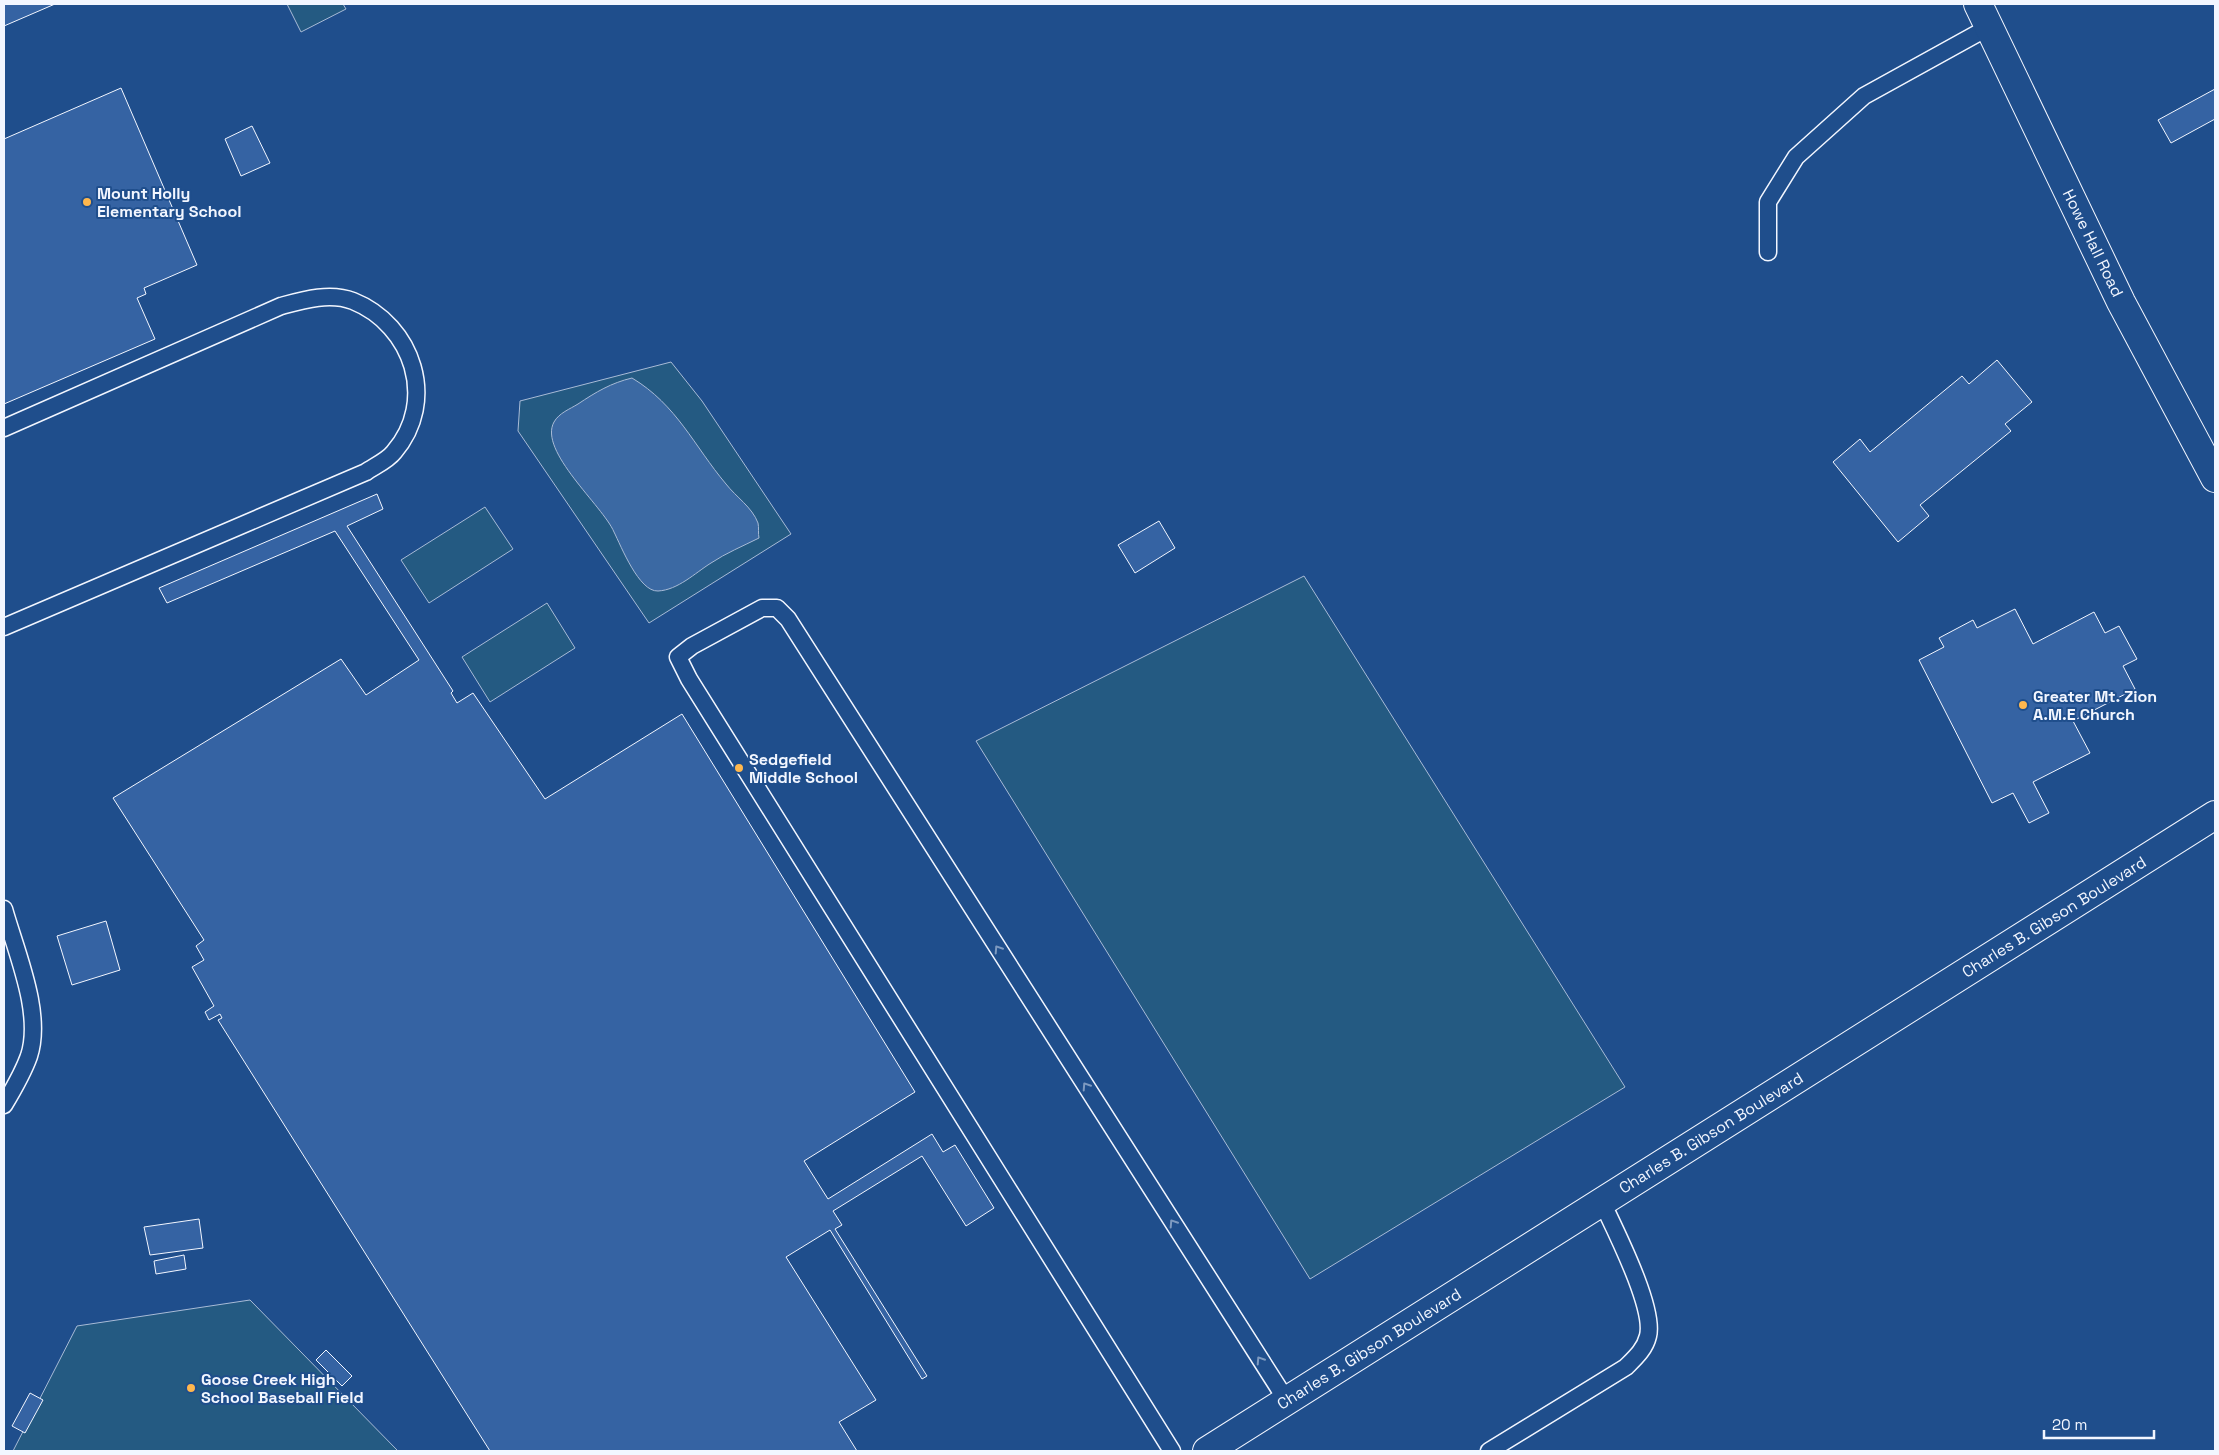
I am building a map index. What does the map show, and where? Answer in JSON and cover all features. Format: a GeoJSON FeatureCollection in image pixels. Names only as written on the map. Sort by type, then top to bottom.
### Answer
{"type":"FeatureCollection","features":[{"type":"Feature","properties":{"kind":"street","name":"Howe Hall Road"},"geometry":{"type":"LineString","coordinates":[[1983,15],[2121,302],[2208,443],[2215,478]]}},
{"type":"Feature","properties":{"kind":"street","name":"Charles B. Gibson Boulevard"},"geometry":{"type":"LineString","coordinates":[[1207,1451],[2215,815]]}},
{"type":"Feature","properties":{"kind":"lane"},"geometry":{"type":"LineString","coordinates":[[1768,252],[1768,202],[1796,157],[1864,96],[1983,15]]}},
{"type":"Feature","properties":{"kind":"lane"},"geometry":{"type":"LineString","coordinates":[[4,428],[281,306],[316,297],[351,300],[384,318],[411,356],[417,387],[411,427],[394,454],[366,472],[4,627]]}},
{"type":"Feature","properties":{"kind":"lane"},"geometry":{"type":"LineString","coordinates":[[1172,1451],[689,679],[678,658],[692,646],[762,608],[777,608],[788,619],[1286,1401]]}},
{"type":"Feature","properties":{"kind":"lane"},"geometry":{"type":"LineString","coordinates":[[4,909],[29,1000],[33,1022],[29,1056],[4,1105]]}},
{"type":"Feature","properties":{"kind":"lane"},"geometry":{"type":"LineString","coordinates":[[1488,1451],[1626,1366],[1640,1354],[1648,1337],[1650,1322],[1644,1303],[1622,1245],[1602,1202]]}},
{"type":"Feature","properties":{"kind":"shaded area"},"geometry":{"type":"Polygon","coordinates":[[[287,4],[343,4],[346,9],[301,32],[287,4]]]}},
{"type":"Feature","properties":{"kind":"shaded area"},"geometry":{"type":"Polygon","coordinates":[[[671,362],[702,401],[791,534],[649,623],[518,431],[520,401],[671,362]]]}},
{"type":"Feature","properties":{"kind":"shaded area"},"geometry":{"type":"Polygon","coordinates":[[[632,378],[648,389],[673,413],[726,484],[752,512],[758,525],[759,538],[717,559],[672,588],[658,591],[644,584],[638,576],[608,521],[563,463],[555,448],[552,434],[554,422],[562,414],[604,388],[632,378]]]}},
{"type":"Feature","properties":{"kind":"shaded area"},"geometry":{"type":"Polygon","coordinates":[[[485,507],[513,549],[429,603],[401,560],[485,507]]]}},
{"type":"Feature","properties":{"kind":"shaded area"},"geometry":{"type":"Polygon","coordinates":[[[1304,576],[1625,1087],[1310,1279],[976,741],[1304,576]]]}},
{"type":"Feature","properties":{"kind":"shaded area"},"geometry":{"type":"Polygon","coordinates":[[[547,603],[575,648],[490,702],[462,657],[547,603]]]}},
{"type":"Feature","properties":{"kind":"shaded area","name":"Goose Creek High School Baseball Field"},"geometry":{"type":"Polygon","coordinates":[[[250,1300],[398,1451],[13,1451],[77,1326],[250,1300]]]}},
{"type":"Feature","properties":{"kind":"building"},"geometry":{"type":"Polygon","coordinates":[[[4,4],[55,4],[4,26],[4,4]]]}},
{"type":"Feature","properties":{"kind":"building","name":"Mount Holly Elementary School"},"geometry":{"type":"Polygon","coordinates":[[[121,88],[197,265],[144,288],[146,294],[137,298],[155,339],[4,404],[4,139],[121,88]]]}},
{"type":"Feature","properties":{"kind":"building"},"geometry":{"type":"Polygon","coordinates":[[[2215,89],[2215,119],[2171,143],[2158,120],[2215,89]]]}},
{"type":"Feature","properties":{"kind":"building"},"geometry":{"type":"Polygon","coordinates":[[[252,126],[270,163],[241,176],[225,139],[252,126]]]}},
{"type":"Feature","properties":{"kind":"building"},"geometry":{"type":"Polygon","coordinates":[[[1997,360],[2032,402],[2005,424],[2011,431],[1920,505],[1929,516],[1898,542],[1833,462],[1860,439],[1870,452],[1962,376],[1969,384],[1997,360]]]}},
{"type":"Feature","properties":{"kind":"building","name":"Sedgefield Middle School"},"geometry":{"type":"Polygon","coordinates":[[[377,494],[383,509],[347,526],[453,691],[451,693],[457,703],[473,693],[545,799],[682,714],[915,1092],[804,1161],[828,1199],[932,1134],[943,1152],[955,1145],[994,1208],[966,1226],[922,1156],[833,1211],[842,1225],[835,1229],[927,1376],[922,1379],[830,1230],[786,1257],[876,1400],[839,1422],[857,1451],[490,1451],[218,1020],[222,1018],[220,1014],[209,1020],[205,1012],[214,1006],[192,967],[204,960],[196,946],[204,940],[113,798],[341,659],[366,695],[419,660],[335,531],[167,603],[159,588],[377,494]]]}},
{"type":"Feature","properties":{"kind":"building"},"geometry":{"type":"Polygon","coordinates":[[[1159,521],[1175,548],[1135,573],[1118,545],[1159,521]]]}},
{"type":"Feature","properties":{"kind":"building","name":"Greater Mt. Zion A.M.E Church"},"geometry":{"type":"Polygon","coordinates":[[[2015,609],[2033,644],[2094,612],[2105,633],[2119,626],[2137,659],[2123,666],[2135,689],[2073,721],[2090,753],[2033,782],[2049,813],[2029,823],[2013,793],[1992,803],[1919,660],[1944,647],[1939,638],[1973,620],[1977,628],[2015,609]]]}},
{"type":"Feature","properties":{"kind":"building"},"geometry":{"type":"Polygon","coordinates":[[[106,921],[120,970],[72,985],[57,936],[106,921]]]}},
{"type":"Feature","properties":{"kind":"building"},"geometry":{"type":"Polygon","coordinates":[[[199,1219],[203,1248],[150,1255],[144,1227],[199,1219]]]}},
{"type":"Feature","properties":{"kind":"building"},"geometry":{"type":"Polygon","coordinates":[[[184,1255],[186,1269],[156,1274],[154,1261],[184,1255]]]}},
{"type":"Feature","properties":{"kind":"building"},"geometry":{"type":"Polygon","coordinates":[[[326,1350],[352,1376],[342,1386],[316,1360],[326,1350]]]}},
{"type":"Feature","properties":{"kind":"building"},"geometry":{"type":"Polygon","coordinates":[[[30,1393],[43,1400],[25,1433],[12,1426],[30,1393]]]}},
{"type":"Feature","properties":{"kind":"place","name":"Mount Holly Elementary School"},"geometry":{"type":"Point","coordinates":[87,202]}},
{"type":"Feature","properties":{"kind":"place","name":"Greater Mt. Zion A.M.E Church"},"geometry":{"type":"Point","coordinates":[2023,705]}},
{"type":"Feature","properties":{"kind":"place","name":"Sedgefield Middle School"},"geometry":{"type":"Point","coordinates":[739,768]}},
{"type":"Feature","properties":{"kind":"place","name":"Goose Creek High School Baseball Field"},"geometry":{"type":"Point","coordinates":[191,1388]}}]}
